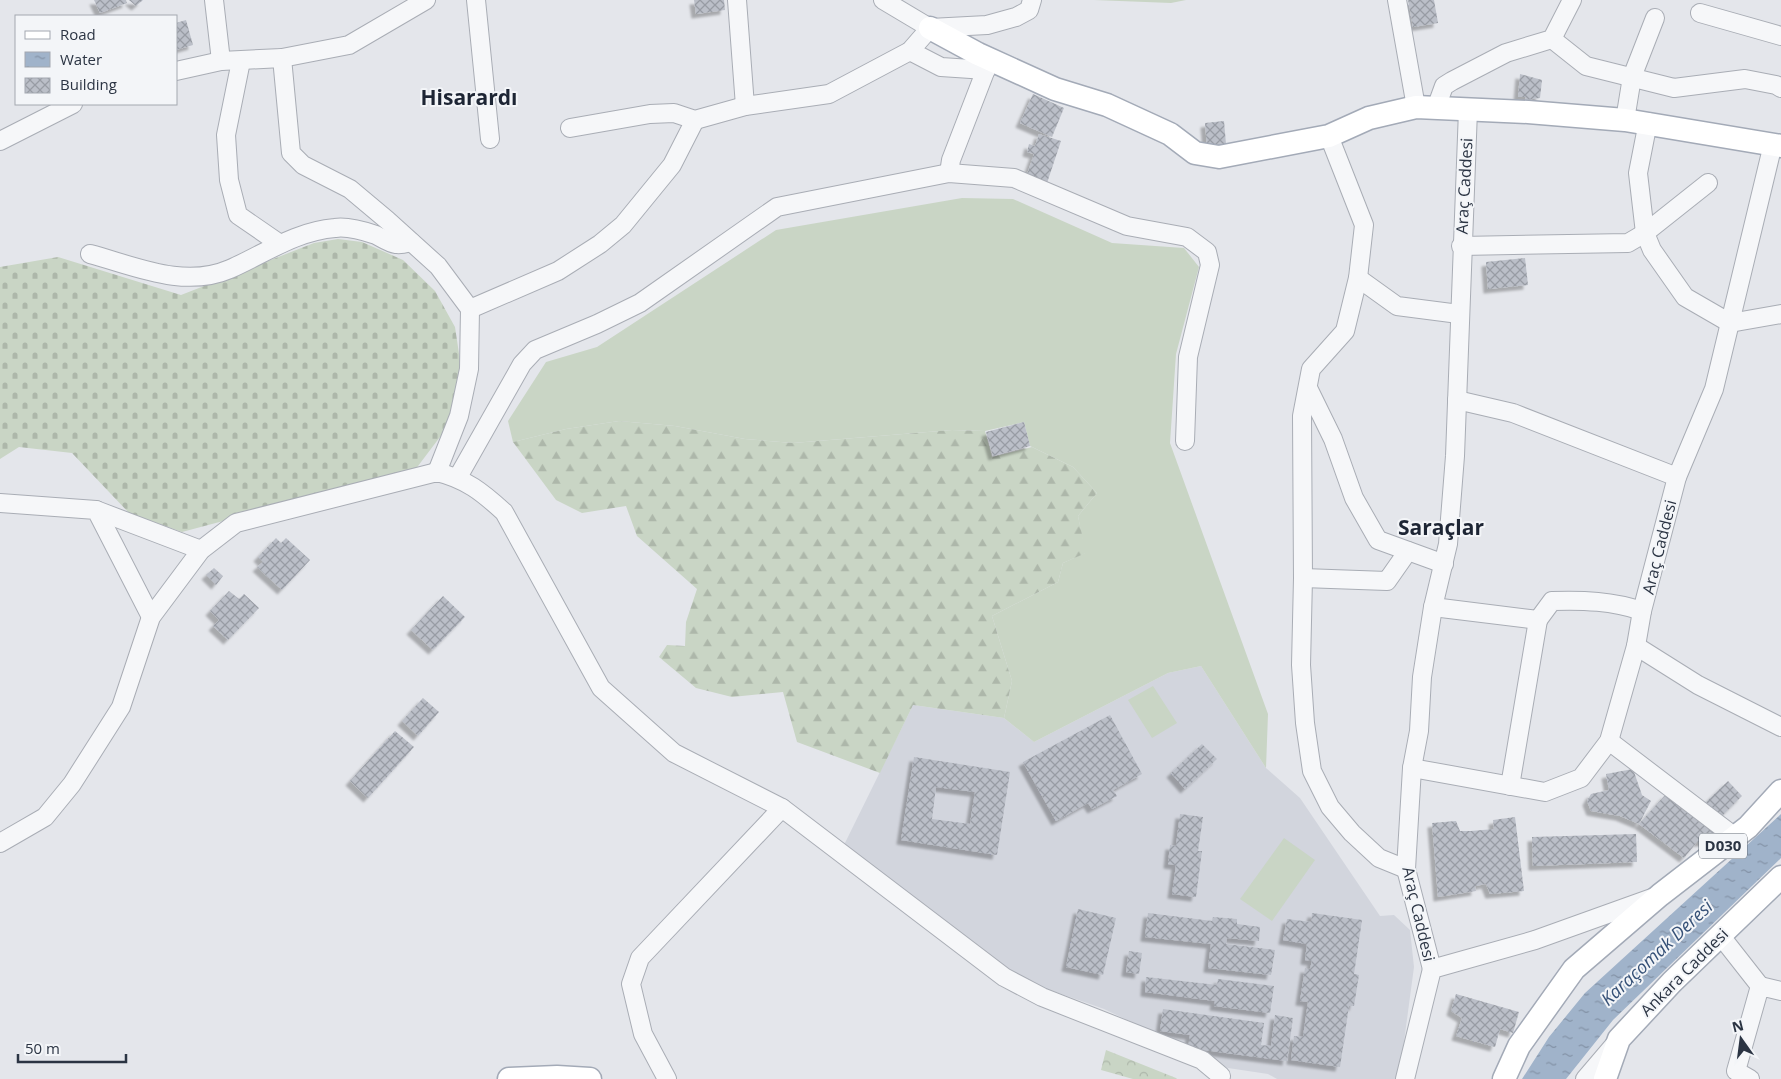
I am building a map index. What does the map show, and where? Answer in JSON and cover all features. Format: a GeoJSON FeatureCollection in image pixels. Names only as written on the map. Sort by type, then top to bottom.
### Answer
{"type":"FeatureCollection","features":[{"type":"Feature","properties":{"kind":"main road"},"geometry":{"type":"LineString","coordinates":[[930,28],[988,65],[1107,105],[1161,130],[1195,152],[1219,157],[1241,155],[1329,136],[1369,118],[1426,107],[1528,112],[1648,122],[1777,145]]}},
{"type":"Feature","properties":{"kind":"main road","name":"D030"},"geometry":{"type":"LineString","coordinates":[[1660,895],[1748,827],[1781,791]]}},
{"type":"Feature","properties":{"kind":"main road","name":"Ankara Caddesi"},"geometry":{"type":"LineString","coordinates":[[1605,1079],[1619,1039],[1672,982],[1781,877]]}},
{"type":"Feature","properties":{"kind":"main road"},"geometry":{"type":"LineString","coordinates":[[1504,1079],[1519,1046],[1574,969],[1660,895]]}},
{"type":"Feature","properties":{"kind":"main road"},"geometry":{"type":"LineString","coordinates":[[509,1079],[557,1076],[590,1079]]}},
{"type":"Feature","properties":{"kind":"street"},"geometry":{"type":"LineString","coordinates":[[214,0],[221,61]]}},
{"type":"Feature","properties":{"kind":"street"},"geometry":{"type":"LineString","coordinates":[[178,71],[221,61],[282,58],[349,45],[426,0]]}},
{"type":"Feature","properties":{"kind":"street"},"geometry":{"type":"LineString","coordinates":[[476,0],[490,140]]}},
{"type":"Feature","properties":{"kind":"street"},"geometry":{"type":"LineString","coordinates":[[737,0],[745,106]]}},
{"type":"Feature","properties":{"kind":"street"},"geometry":{"type":"LineString","coordinates":[[883,0],[930,28],[987,25],[1006,20],[1029,10],[1032,0]]}},
{"type":"Feature","properties":{"kind":"street"},"geometry":{"type":"LineString","coordinates":[[1397,0],[1426,107]]}},
{"type":"Feature","properties":{"kind":"street"},"geometry":{"type":"LineString","coordinates":[[1426,107],[1444,86],[1452,81],[1506,53],[1552,39],[1572,0]]}},
{"type":"Feature","properties":{"kind":"street"},"geometry":{"type":"LineString","coordinates":[[1700,13],[1781,36]]}},
{"type":"Feature","properties":{"kind":"street"},"geometry":{"type":"LineString","coordinates":[[1625,120],[1632,77],[1655,18]]}},
{"type":"Feature","properties":{"kind":"street"},"geometry":{"type":"LineString","coordinates":[[570,128],[650,114],[674,113],[695,120],[745,106],[830,94],[910,51],[930,28]]}},
{"type":"Feature","properties":{"kind":"street"},"geometry":{"type":"LineString","coordinates":[[1552,39],[1586,66],[1674,88],[1745,79],[1776,85],[1781,88]]}},
{"type":"Feature","properties":{"kind":"street"},"geometry":{"type":"LineString","coordinates":[[910,51],[941,67],[988,65],[951,160],[949,173]]}},
{"type":"Feature","properties":{"kind":"street"},"geometry":{"type":"LineString","coordinates":[[282,58],[291,152],[303,164],[350,189],[411,242],[438,266],[470,308],[469,369],[459,416],[437,472]]}},
{"type":"Feature","properties":{"kind":"street"},"geometry":{"type":"LineString","coordinates":[[241,61],[226,135],[229,180],[238,215],[280,244]]}},
{"type":"Feature","properties":{"kind":"street"},"geometry":{"type":"LineString","coordinates":[[0,141],[71,105]]}},
{"type":"Feature","properties":{"kind":"street","name":"Araç Caddesi"},"geometry":{"type":"LineString","coordinates":[[1432,969],[1406,869],[1412,768],[1419,730],[1422,677],[1433,607],[1448,544],[1457,400],[1461,246],[1468,110]]}},
{"type":"Feature","properties":{"kind":"street"},"geometry":{"type":"LineString","coordinates":[[470,308],[558,271],[600,244],[623,225],[672,165],[695,120]]}},
{"type":"Feature","properties":{"kind":"street"},"geometry":{"type":"LineString","coordinates":[[1648,122],[1638,173],[1645,233],[1652,250],[1685,297],[1730,323],[1781,314]]}},
{"type":"Feature","properties":{"kind":"street"},"geometry":{"type":"LineString","coordinates":[[1329,136],[1364,226],[1358,278],[1345,331],[1311,369],[1302,416],[1303,578],[1301,665],[1312,770],[1330,807],[1352,833],[1379,858],[1406,869]]}},
{"type":"Feature","properties":{"kind":"street","name":"Araç Caddesi"},"geometry":{"type":"LineString","coordinates":[[1412,768],[1545,792],[1581,778],[1609,741],[1636,646],[1642,611],[1677,477],[1714,389],[1777,145]]}},
{"type":"Feature","properties":{"kind":"street"},"geometry":{"type":"LineString","coordinates":[[458,477],[522,364],[535,350],[597,324],[640,303],[777,207],[949,173],[1014,178],[1127,226],[1187,236],[1207,252],[1210,265],[1188,357],[1185,441]]}},
{"type":"Feature","properties":{"kind":"street"},"geometry":{"type":"LineString","coordinates":[[1461,246],[1628,243],[1645,233],[1708,183]]}},
{"type":"Feature","properties":{"kind":"street"},"geometry":{"type":"LineString","coordinates":[[90,254],[168,276],[189,277],[229,270],[280,244],[322,229],[338,227],[363,231],[398,245],[411,242]]}},
{"type":"Feature","properties":{"kind":"street"},"geometry":{"type":"LineString","coordinates":[[1358,278],[1397,306],[1459,314]]}},
{"type":"Feature","properties":{"kind":"street"},"geometry":{"type":"LineString","coordinates":[[1308,388],[1333,439],[1354,498],[1378,540],[1444,564]]}},
{"type":"Feature","properties":{"kind":"street"},"geometry":{"type":"LineString","coordinates":[[1457,400],[1513,413],[1677,477]]}},
{"type":"Feature","properties":{"kind":"street"},"geometry":{"type":"LineString","coordinates":[[0,843],[45,817],[72,784],[121,707],[150,617],[201,550],[236,523],[437,472],[458,477],[482,493],[504,512],[601,688],[674,753],[782,808],[1004,977],[1042,997],[1202,1060],[1224,1078]]}},
{"type":"Feature","properties":{"kind":"street"},"geometry":{"type":"LineString","coordinates":[[0,503],[96,510],[201,550]]}},
{"type":"Feature","properties":{"kind":"street"},"geometry":{"type":"LineString","coordinates":[[96,510],[150,617]]}},
{"type":"Feature","properties":{"kind":"street"},"geometry":{"type":"LineString","coordinates":[[1303,578],[1387,580],[1408,551]]}},
{"type":"Feature","properties":{"kind":"street"},"geometry":{"type":"LineString","coordinates":[[1510,786],[1538,620],[1552,600],[1593,600],[1622,604],[1642,611]]}},
{"type":"Feature","properties":{"kind":"street"},"geometry":{"type":"LineString","coordinates":[[1433,607],[1538,620]]}},
{"type":"Feature","properties":{"kind":"street"},"geometry":{"type":"LineString","coordinates":[[1636,646],[1698,685],[1781,727]]}},
{"type":"Feature","properties":{"kind":"street"},"geometry":{"type":"LineString","coordinates":[[1609,741],[1734,838]]}},
{"type":"Feature","properties":{"kind":"street"},"geometry":{"type":"LineString","coordinates":[[667,1079],[643,1034],[631,984],[640,958],[782,808]]}},
{"type":"Feature","properties":{"kind":"street"},"geometry":{"type":"LineString","coordinates":[[1405,1079],[1432,969],[1535,940],[1660,895]]}},
{"type":"Feature","properties":{"kind":"street"},"geometry":{"type":"LineString","coordinates":[[1720,936],[1760,986],[1781,991]]}},
{"type":"Feature","properties":{"kind":"street"},"geometry":{"type":"LineString","coordinates":[[1740,1076],[1760,986]]}},
{"type":"Feature","properties":{"kind":"street"},"geometry":{"type":"LineString","coordinates":[[1585,1079],[1619,1039]]}},
{"type":"Feature","properties":{"kind":"shaded area"},"geometry":{"type":"Polygon","coordinates":[[[1201,666],[1266,768],[1300,798],[1380,916],[1394,915],[1410,930],[1414,967],[1399,1079],[1277,1079],[1268,1074],[1228,1068],[1104,1009],[1005,974],[843,847],[913,705],[1004,718],[1034,742],[1168,673],[1201,666]]]}},
{"type":"Feature","properties":{"kind":"green space"},"geometry":{"type":"Polygon","coordinates":[[[1094,0],[1186,0],[1171,3],[1094,0]]]}},
{"type":"Feature","properties":{"kind":"green space"},"geometry":{"type":"Polygon","coordinates":[[[962,198],[1013,199],[1112,243],[1184,248],[1199,267],[1176,354],[1170,443],[1268,714],[1266,768],[1201,666],[1168,673],[1034,742],[1004,718],[1012,681],[992,616],[1058,582],[1063,563],[1085,553],[1078,516],[1097,493],[1073,467],[1030,446],[1024,422],[985,431],[952,430],[793,443],[745,439],[675,426],[619,421],[566,429],[513,442],[508,421],[546,362],[597,347],[776,230],[962,198]]]}},
{"type":"Feature","properties":{"kind":"green space"},"geometry":{"type":"Polygon","coordinates":[[[338,239],[362,242],[403,260],[435,291],[455,327],[461,367],[454,410],[446,429],[415,470],[182,532],[129,513],[72,453],[19,447],[0,459],[0,267],[58,257],[181,295],[314,243],[338,239]]]}},
{"type":"Feature","properties":{"kind":"green space"},"geometry":{"type":"Polygon","coordinates":[[[619,421],[675,426],[745,439],[793,443],[952,430],[985,431],[992,457],[1032,447],[1073,467],[1097,493],[1078,516],[1086,553],[1063,563],[1058,582],[992,616],[1012,681],[1004,718],[913,705],[880,773],[797,742],[783,692],[732,697],[696,688],[659,657],[667,645],[685,646],[686,622],[697,589],[637,536],[626,506],[582,513],[556,500],[513,442],[566,429],[619,421]]]}},
{"type":"Feature","properties":{"kind":"green space"},"geometry":{"type":"Polygon","coordinates":[[[1153,686],[1177,723],[1152,738],[1128,700],[1153,686]]]}},
{"type":"Feature","properties":{"kind":"green space"},"geometry":{"type":"Polygon","coordinates":[[[1284,838],[1315,860],[1272,921],[1240,899],[1284,838]]]}},
{"type":"Feature","properties":{"kind":"green space"},"geometry":{"type":"Polygon","coordinates":[[[1106,1050],[1177,1079],[1133,1079],[1101,1070],[1106,1050]]]}},
{"type":"Feature","properties":{"kind":"water","name":"Karaçomak Deresi"},"geometry":{"type":"Polygon","coordinates":[[[1781,814],[1781,858],[1613,1020],[1566,1079],[1522,1079],[1549,1037],[1585,993],[1781,814]]]}},
{"type":"Feature","properties":{"kind":"building"},"geometry":{"type":"Polygon","coordinates":[[[94,0],[126,0],[127,3],[100,13],[94,0]]]}},
{"type":"Feature","properties":{"kind":"building"},"geometry":{"type":"Polygon","coordinates":[[[129,0],[143,0],[136,6],[129,0]]]}},
{"type":"Feature","properties":{"kind":"building"},"geometry":{"type":"Polygon","coordinates":[[[694,0],[724,0],[725,10],[696,14],[694,0]]]}},
{"type":"Feature","properties":{"kind":"building"},"geometry":{"type":"Polygon","coordinates":[[[1408,0],[1434,0],[1438,23],[1413,27],[1408,0]]]}},
{"type":"Feature","properties":{"kind":"building"},"geometry":{"type":"Polygon","coordinates":[[[186,20],[193,45],[178,49],[178,22],[186,20]]]}},
{"type":"Feature","properties":{"kind":"building"},"geometry":{"type":"Polygon","coordinates":[[[1520,74],[1542,80],[1540,98],[1525,100],[1526,97],[1518,97],[1520,74]]]}},
{"type":"Feature","properties":{"kind":"building"},"geometry":{"type":"Polygon","coordinates":[[[1033,94],[1064,108],[1052,137],[1020,123],[1033,94]]]}},
{"type":"Feature","properties":{"kind":"building"},"geometry":{"type":"Polygon","coordinates":[[[1224,121],[1226,144],[1207,146],[1205,123],[1224,121]]]}},
{"type":"Feature","properties":{"kind":"building"},"geometry":{"type":"Polygon","coordinates":[[[1039,134],[1061,141],[1046,186],[1025,180],[1034,154],[1027,152],[1029,144],[1035,146],[1039,134]]]}},
{"type":"Feature","properties":{"kind":"building"},"geometry":{"type":"Polygon","coordinates":[[[1525,258],[1528,285],[1488,289],[1486,262],[1525,258]]]}},
{"type":"Feature","properties":{"kind":"building"},"geometry":{"type":"Polygon","coordinates":[[[1024,422],[1030,446],[993,456],[986,432],[1024,422]]]}},
{"type":"Feature","properties":{"kind":"building"},"geometry":{"type":"Polygon","coordinates":[[[276,538],[281,543],[286,538],[310,560],[282,590],[257,567],[263,562],[258,557],[276,538]]]}},
{"type":"Feature","properties":{"kind":"building"},"geometry":{"type":"Polygon","coordinates":[[[214,568],[223,576],[216,585],[206,575],[214,568]]]}},
{"type":"Feature","properties":{"kind":"building"},"geometry":{"type":"Polygon","coordinates":[[[229,591],[239,599],[244,594],[259,608],[228,640],[213,626],[219,620],[210,611],[229,591]]]}},
{"type":"Feature","properties":{"kind":"building"},"geometry":{"type":"Polygon","coordinates":[[[443,596],[465,617],[433,650],[411,630],[443,596]]]}},
{"type":"Feature","properties":{"kind":"building"},"geometry":{"type":"Polygon","coordinates":[[[423,698],[439,712],[418,736],[402,721],[423,698]]]}},
{"type":"Feature","properties":{"kind":"building"},"geometry":{"type":"Polygon","coordinates":[[[1110,715],[1142,774],[1113,790],[1117,796],[1092,809],[1088,803],[1056,821],[1023,762],[1110,715]]]}},
{"type":"Feature","properties":{"kind":"building"},"geometry":{"type":"Polygon","coordinates":[[[395,731],[414,747],[368,798],[350,781],[395,731]]]}},
{"type":"Feature","properties":{"kind":"building"},"geometry":{"type":"Polygon","coordinates":[[[1202,744],[1217,759],[1185,789],[1171,773],[1202,744]]]}},
{"type":"Feature","properties":{"kind":"building"},"geometry":{"type":"Polygon","coordinates":[[[914,757],[1010,772],[997,855],[901,840],[914,757]],[[936,787],[932,819],[970,824],[975,792],[936,787]]]}},
{"type":"Feature","properties":{"kind":"building"},"geometry":{"type":"Polygon","coordinates":[[[1633,769],[1642,795],[1651,801],[1639,824],[1620,816],[1591,811],[1587,801],[1591,794],[1609,790],[1606,774],[1633,769]]]}},
{"type":"Feature","properties":{"kind":"building"},"geometry":{"type":"Polygon","coordinates":[[[1728,781],[1742,796],[1719,819],[1706,802],[1728,781]]]}},
{"type":"Feature","properties":{"kind":"building"},"geometry":{"type":"Polygon","coordinates":[[[1666,794],[1714,831],[1708,842],[1697,842],[1684,858],[1639,824],[1666,794]]]}},
{"type":"Feature","properties":{"kind":"building"},"geometry":{"type":"Polygon","coordinates":[[[1180,814],[1203,817],[1198,851],[1202,851],[1196,897],[1172,894],[1176,865],[1168,864],[1170,845],[1176,846],[1180,814]]]}},
{"type":"Feature","properties":{"kind":"building"},"geometry":{"type":"Polygon","coordinates":[[[1515,817],[1524,891],[1490,894],[1486,884],[1475,886],[1476,891],[1438,897],[1432,823],[1456,821],[1460,831],[1471,831],[1494,829],[1493,820],[1515,817]]]}},
{"type":"Feature","properties":{"kind":"building"},"geometry":{"type":"Polygon","coordinates":[[[1636,834],[1637,862],[1533,866],[1532,837],[1636,834]]]}},
{"type":"Feature","properties":{"kind":"building"},"geometry":{"type":"Polygon","coordinates":[[[1078,909],[1116,918],[1103,975],[1066,967],[1078,909]]]}},
{"type":"Feature","properties":{"kind":"building"},"geometry":{"type":"Polygon","coordinates":[[[1148,913],[1212,921],[1213,917],[1237,919],[1237,924],[1260,927],[1259,941],[1227,938],[1226,944],[1275,950],[1271,975],[1208,968],[1211,944],[1145,937],[1148,913]]]}},
{"type":"Feature","properties":{"kind":"building"},"geometry":{"type":"Polygon","coordinates":[[[1312,913],[1362,920],[1354,974],[1359,975],[1354,1006],[1349,1006],[1340,1067],[1291,1060],[1294,1036],[1303,1037],[1308,1002],[1300,1001],[1305,968],[1310,969],[1312,961],[1305,960],[1307,944],[1283,940],[1287,919],[1311,922],[1312,913]]]}},
{"type":"Feature","properties":{"kind":"building"},"geometry":{"type":"Polygon","coordinates":[[[1129,951],[1142,953],[1139,974],[1126,972],[1129,951]]]}},
{"type":"Feature","properties":{"kind":"building"},"geometry":{"type":"Polygon","coordinates":[[[1146,977],[1217,985],[1218,979],[1274,986],[1270,1013],[1214,1006],[1215,1001],[1145,992],[1146,977]]]}},
{"type":"Feature","properties":{"kind":"building"},"geometry":{"type":"Polygon","coordinates":[[[1456,994],[1519,1012],[1513,1033],[1500,1029],[1495,1047],[1456,1036],[1462,1018],[1451,1011],[1456,994]]]}},
{"type":"Feature","properties":{"kind":"building"},"geometry":{"type":"Polygon","coordinates":[[[1163,1009],[1264,1023],[1261,1045],[1271,1046],[1275,1015],[1293,1018],[1287,1061],[1188,1048],[1190,1035],[1160,1031],[1163,1009]]]}},
{"type":"Feature","properties":{"kind":"district","name":"Hisarardı"},"geometry":{"type":"Point","coordinates":[469,98]}},
{"type":"Feature","properties":{"kind":"district","name":"Saraçlar"},"geometry":{"type":"Point","coordinates":[1441,528]}}]}
